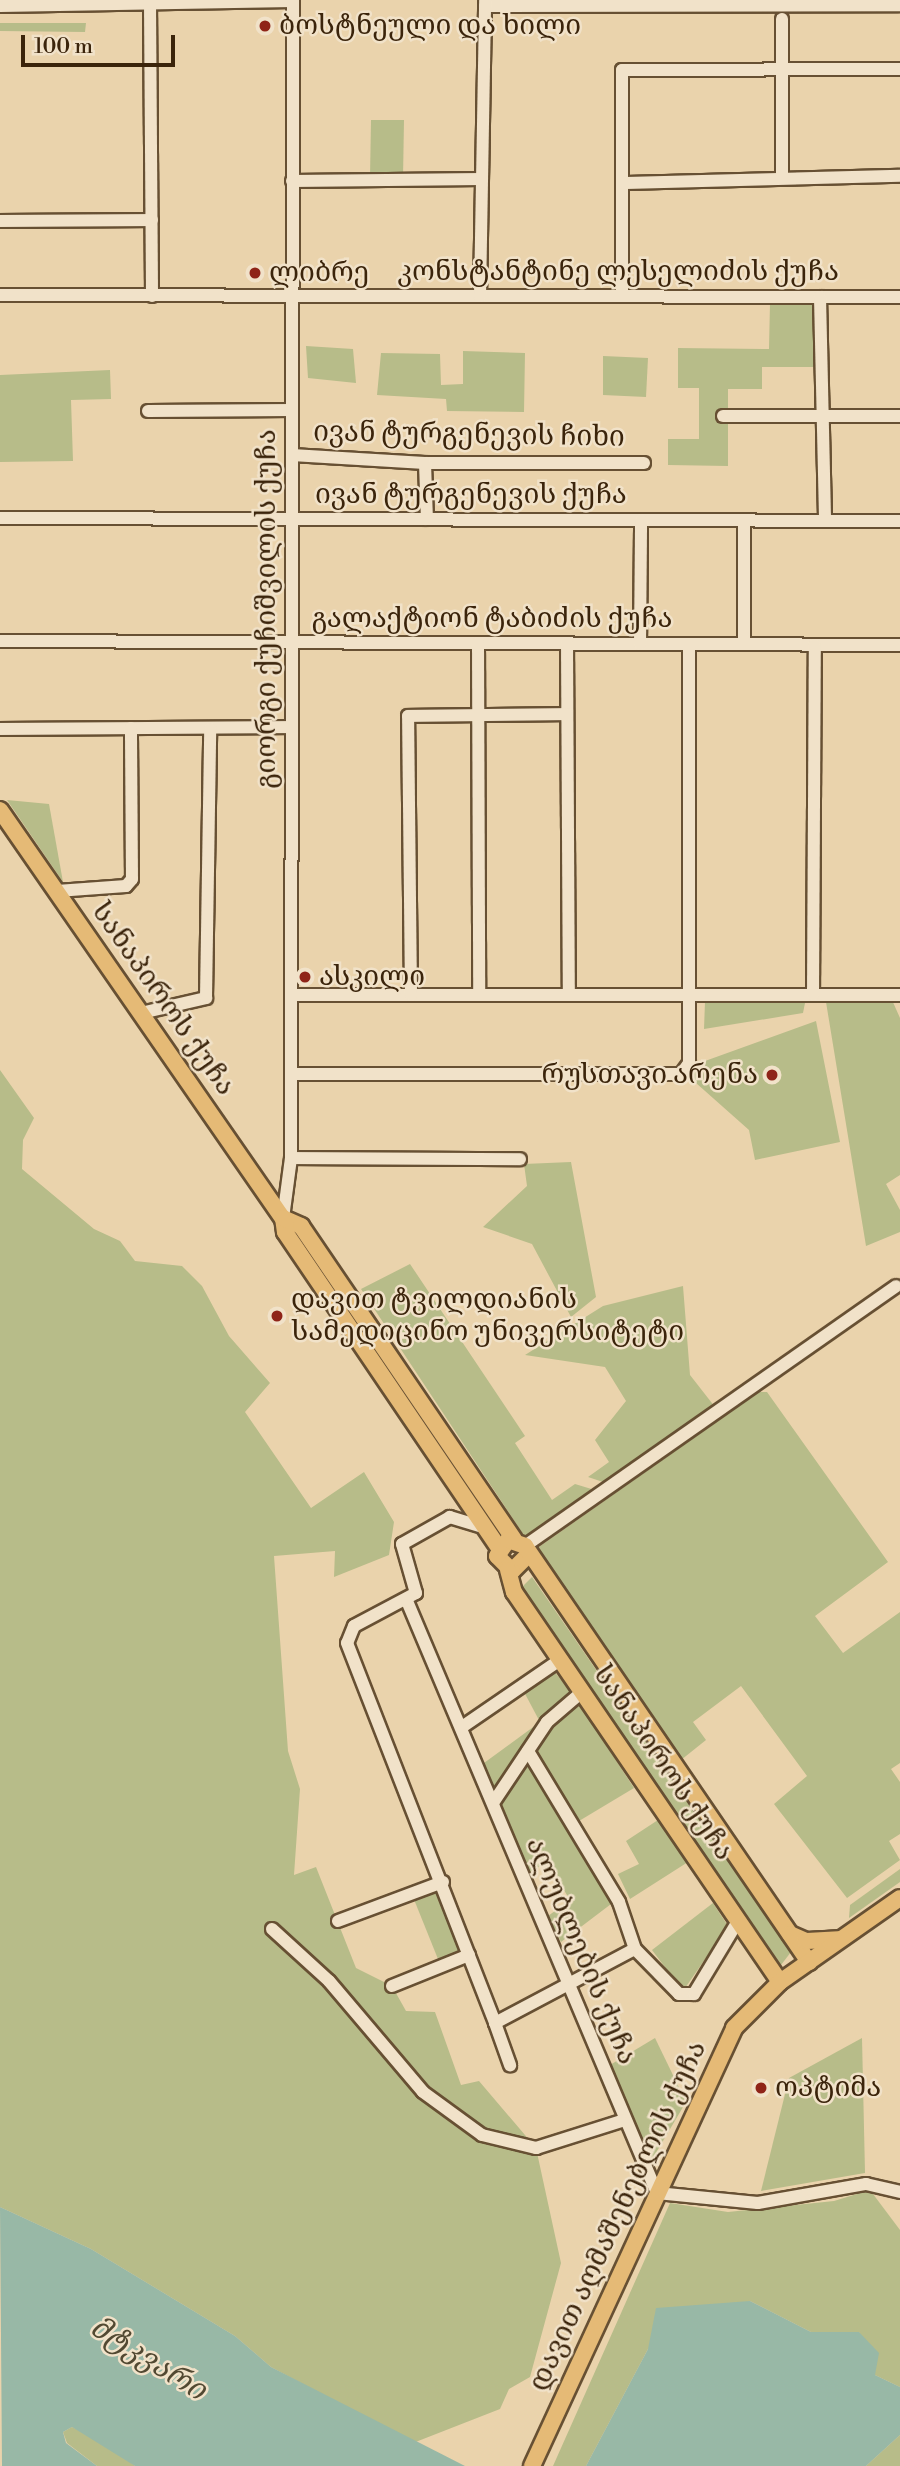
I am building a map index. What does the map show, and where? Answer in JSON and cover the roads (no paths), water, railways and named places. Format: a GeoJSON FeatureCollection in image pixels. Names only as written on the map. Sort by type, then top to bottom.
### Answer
{"type":"FeatureCollection","features":[{"type":"Feature","properties":{"kind":"main road","name":"სანაპიროს ქუჩა"},"geometry":{"type":"LineString","coordinates":[[0,810],[283,1218],[285,1232],[499,1548],[498,1561],[508,1570],[514,1592],[780,1982]]}},
{"type":"Feature","properties":{"kind":"main road","name":"სანაპიროს ქუჩა"},"geometry":{"type":"LineString","coordinates":[[283,1218],[301,1226],[809,1962]]}},
{"type":"Feature","properties":{"kind":"main road"},"geometry":{"type":"LineString","coordinates":[[499,1548],[523,1547],[520,1569],[508,1570]]}},
{"type":"Feature","properties":{"kind":"main road","name":"დავით აღმაშენებლის ქუჩა"},"geometry":{"type":"LineString","coordinates":[[532,2466],[734,2028],[780,1982],[900,1898]]}},
{"type":"Feature","properties":{"kind":"main road"},"geometry":{"type":"LineString","coordinates":[[788,1933],[825,1943],[844,1937]]}},
{"type":"Feature","properties":{"kind":"street"},"geometry":{"type":"LineString","coordinates":[[0,6],[92,2],[150,4],[293,0]]}},
{"type":"Feature","properties":{"kind":"street","name":"გიორგი ქუჩიშვილის ქუჩა"},"geometry":{"type":"LineString","coordinates":[[283,1218],[291,1158],[293,0]]}},
{"type":"Feature","properties":{"kind":"street"},"geometry":{"type":"LineString","coordinates":[[480,296],[485,3],[900,5]]}},
{"type":"Feature","properties":{"kind":"street"},"geometry":{"type":"LineString","coordinates":[[150,4],[152,296]]}},
{"type":"Feature","properties":{"kind":"street"},"geometry":{"type":"LineString","coordinates":[[782,19],[782,174]]}},
{"type":"Feature","properties":{"kind":"street"},"geometry":{"type":"LineString","coordinates":[[622,296],[626,183],[622,71],[900,69]]}},
{"type":"Feature","properties":{"kind":"street"},"geometry":{"type":"LineString","coordinates":[[626,183],[782,174],[900,176]]}},
{"type":"Feature","properties":{"kind":"street"},"geometry":{"type":"LineString","coordinates":[[292,181],[482,179]]}},
{"type":"Feature","properties":{"kind":"street"},"geometry":{"type":"LineString","coordinates":[[0,220],[152,220]]}},
{"type":"Feature","properties":{"kind":"street","name":"კონსტანტინე ლესელიძის ქუჩა"},"geometry":{"type":"LineString","coordinates":[[0,295],[900,297]]}},
{"type":"Feature","properties":{"kind":"street"},"geometry":{"type":"LineString","coordinates":[[820,297],[825,521]]}},
{"type":"Feature","properties":{"kind":"street"},"geometry":{"type":"LineString","coordinates":[[148,411],[292,410]]}},
{"type":"Feature","properties":{"kind":"street"},"geometry":{"type":"LineString","coordinates":[[723,416],[900,416]]}},
{"type":"Feature","properties":{"kind":"street","name":"ივან ტურგენევის ჩიხი"},"geometry":{"type":"LineString","coordinates":[[292,455],[425,463],[644,463]]}},
{"type":"Feature","properties":{"kind":"street"},"geometry":{"type":"LineString","coordinates":[[425,463],[427,519]]}},
{"type":"Feature","properties":{"kind":"street","name":"ივან ტურგენევის ქუჩა"},"geometry":{"type":"LineString","coordinates":[[0,518],[900,521]]}},
{"type":"Feature","properties":{"kind":"street"},"geometry":{"type":"LineString","coordinates":[[640,644],[641,520]]}},
{"type":"Feature","properties":{"kind":"street"},"geometry":{"type":"LineString","coordinates":[[744,521],[744,644]]}},
{"type":"Feature","properties":{"kind":"street","name":"გალაქტიონ ტაბიძის ქუჩა"},"geometry":{"type":"LineString","coordinates":[[0,641],[900,645]]}},
{"type":"Feature","properties":{"kind":"street"},"geometry":{"type":"LineString","coordinates":[[478,643],[479,995]]}},
{"type":"Feature","properties":{"kind":"street"},"geometry":{"type":"LineString","coordinates":[[567,643],[569,995]]}},
{"type":"Feature","properties":{"kind":"street"},"geometry":{"type":"LineString","coordinates":[[291,1074],[673,1075],[689,1063],[689,644]]}},
{"type":"Feature","properties":{"kind":"street"},"geometry":{"type":"LineString","coordinates":[[813,995],[815,645]]}},
{"type":"Feature","properties":{"kind":"street"},"geometry":{"type":"LineString","coordinates":[[411,995],[408,716],[568,714]]}},
{"type":"Feature","properties":{"kind":"street"},"geometry":{"type":"LineString","coordinates":[[0,729],[292,727]]}},
{"type":"Feature","properties":{"kind":"street"},"geometry":{"type":"LineString","coordinates":[[57,891],[126,886],[132,878],[131,728]]}},
{"type":"Feature","properties":{"kind":"street"},"geometry":{"type":"LineString","coordinates":[[141,1013],[206,998],[210,729]]}},
{"type":"Feature","properties":{"kind":"street"},"geometry":{"type":"LineString","coordinates":[[291,995],[900,995]]}},
{"type":"Feature","properties":{"kind":"street"},"geometry":{"type":"LineString","coordinates":[[291,1158],[520,1159]]}},
{"type":"Feature","properties":{"kind":"street"},"geometry":{"type":"LineString","coordinates":[[523,1547],[896,1286]]}},
{"type":"Feature","properties":{"kind":"street","name":"ალუბლების ქუჩა"},"geometry":{"type":"LineString","coordinates":[[486,1528],[450,1517],[402,1544],[416,1593],[407,1601],[657,2193]]}},
{"type":"Feature","properties":{"kind":"street"},"geometry":{"type":"LineString","coordinates":[[407,1601],[354,1626],[347,1643],[443,1882],[510,2065]]}},
{"type":"Feature","properties":{"kind":"street"},"geometry":{"type":"LineString","coordinates":[[462,1727],[561,1660]]}},
{"type":"Feature","properties":{"kind":"street"},"geometry":{"type":"LineString","coordinates":[[494,1803],[547,1722],[582,1692]]}},
{"type":"Feature","properties":{"kind":"street"},"geometry":{"type":"LineString","coordinates":[[528,1751],[619,1902],[635,1949],[685,1999],[738,1921]]}},
{"type":"Feature","properties":{"kind":"street"},"geometry":{"type":"LineString","coordinates":[[338,1921],[443,1882]]}},
{"type":"Feature","properties":{"kind":"street"},"geometry":{"type":"LineString","coordinates":[[272,1929],[330,1981],[422,2092],[482,2135],[536,2148],[625,2120]]}},
{"type":"Feature","properties":{"kind":"street"},"geometry":{"type":"LineString","coordinates":[[495,2023],[635,1949]]}},
{"type":"Feature","properties":{"kind":"street"},"geometry":{"type":"LineString","coordinates":[[392,1986],[469,1955]]}},
{"type":"Feature","properties":{"kind":"street"},"geometry":{"type":"LineString","coordinates":[[657,2193],[758,2203],[866,2184],[900,2192]]}},
{"type":"Feature","properties":{"kind":"water","name":"მტკვარი"},"geometry":{"type":"Polygon","coordinates":[[[0,2207],[91,2249],[235,2336],[271,2367],[465,2466],[135,2466],[72,2427],[63,2432],[66,2443],[97,2466],[2,2466],[0,2207]]]}},
{"type":"Feature","properties":{"kind":"water"},"geometry":{"type":"Polygon","coordinates":[[[750,2301],[811,2332],[859,2332],[879,2353],[875,2375],[900,2387],[900,2435],[866,2466],[586,2466],[648,2349],[656,2308],[750,2301]]]}},
{"type":"Feature","properties":{"kind":"place","name":"ბოსტნეული და ხილი"},"geometry":{"type":"Point","coordinates":[265,26]}},
{"type":"Feature","properties":{"kind":"place","name":"ლიბრე"},"geometry":{"type":"Point","coordinates":[255,273]}},
{"type":"Feature","properties":{"kind":"place","name":"ასკილი"},"geometry":{"type":"Point","coordinates":[305,977]}},
{"type":"Feature","properties":{"kind":"place","name":"რუსთავი არენა"},"geometry":{"type":"Point","coordinates":[772,1075]}},
{"type":"Feature","properties":{"kind":"place","name":"დავით ტვილდიანის სამედიცინო უნივერსიტეტი"},"geometry":{"type":"Point","coordinates":[277,1316]}},
{"type":"Feature","properties":{"kind":"place","name":"ოპტიმა"},"geometry":{"type":"Point","coordinates":[761,2088]}}]}
